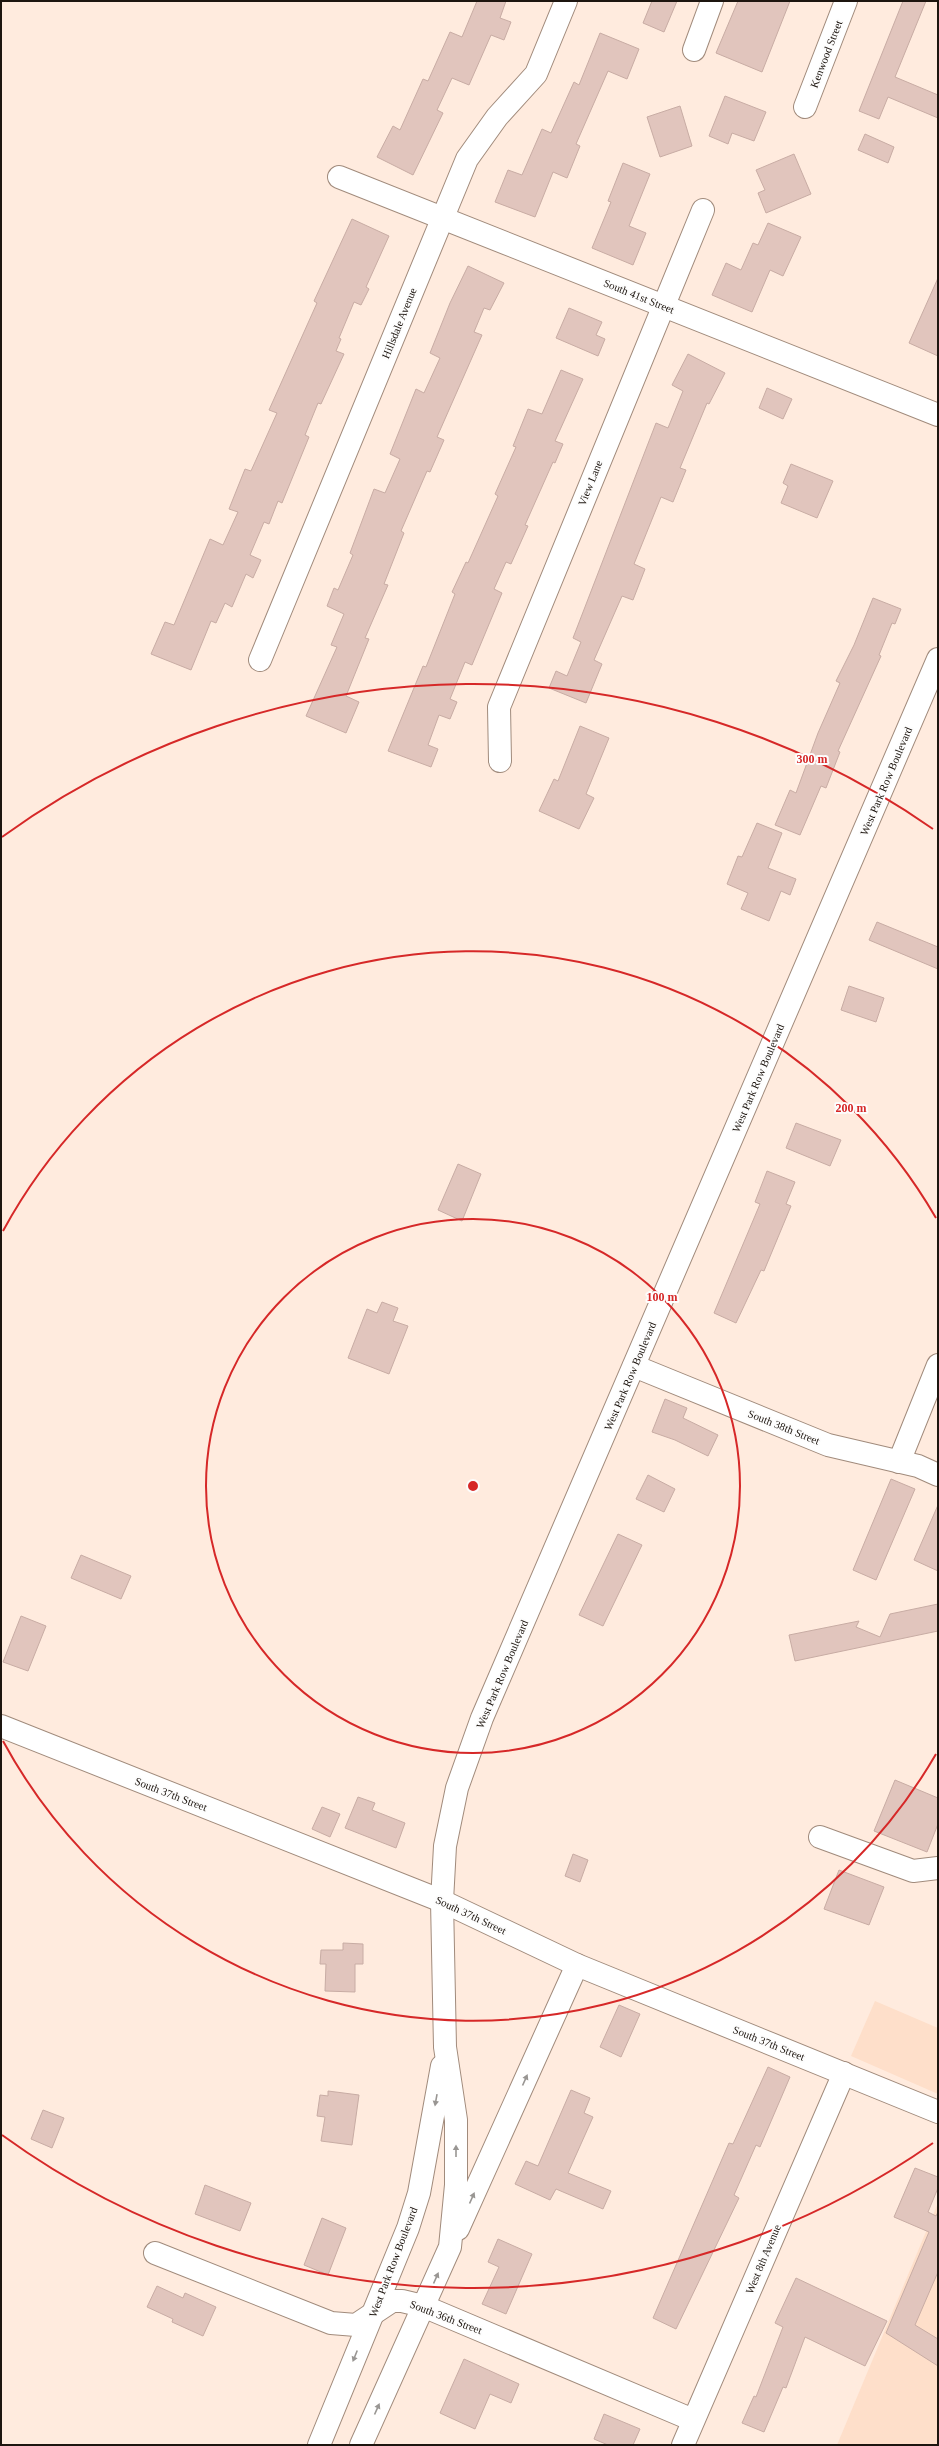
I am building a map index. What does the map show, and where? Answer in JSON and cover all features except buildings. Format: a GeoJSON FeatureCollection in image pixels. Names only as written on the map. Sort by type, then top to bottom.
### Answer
{"type":"FeatureCollection","features":[{"type":"Feature","properties":{"kind":"street","name":"Hillsdale Avenue"},"geometry":{"type":"LineString","coordinates":[[260,660],[467,160],[497,117],[536,74],[566,1]]}},
{"type":"Feature","properties":{"kind":"street"},"geometry":{"type":"LineString","coordinates":[[694,50],[712,1]]}},
{"type":"Feature","properties":{"kind":"street","name":"Kenwood Street"},"geometry":{"type":"LineString","coordinates":[[805,107],[846,1]]}},
{"type":"Feature","properties":{"kind":"street","name":"South 41st Street"},"geometry":{"type":"LineString","coordinates":[[339,177],[938,415]]}},
{"type":"Feature","properties":{"kind":"street","name":"View Lane"},"geometry":{"type":"LineString","coordinates":[[500,761],[499,708],[703,210]]}},
{"type":"Feature","properties":{"kind":"street","name":"West Park Row Boulevard"},"geometry":{"type":"LineString","coordinates":[[450,2247],[456,2185],[456,2120],[445,2047],[442,1901],[448,1832],[457,1788],[475,1739],[938,659]]}},
{"type":"Feature","properties":{"kind":"street"},"geometry":{"type":"LineString","coordinates":[[899,1462],[938,1365]]}},
{"type":"Feature","properties":{"kind":"street","name":"South 38th Street"},"geometry":{"type":"LineString","coordinates":[[634,1366],[828,1445],[918,1466],[938,1475]]}},
{"type":"Feature","properties":{"kind":"street","name":"South 37th Street"},"geometry":{"type":"LineString","coordinates":[[1,1726],[442,1901],[577,1964],[938,2112]]}},
{"type":"Feature","properties":{"kind":"street"},"geometry":{"type":"LineString","coordinates":[[820,1837],[913,1871],[938,1868]]}},
{"type":"Feature","properties":{"kind":"street","name":"West Park Row Boulevard"},"geometry":{"type":"LineString","coordinates":[[361,2445],[577,1964]]}},
{"type":"Feature","properties":{"kind":"street","name":"West Park Row Boulevard"},"geometry":{"type":"LineString","coordinates":[[319,2445],[408,2228],[419,2193],[445,2047]]}},
{"type":"Feature","properties":{"kind":"street","name":"West 8th Avenue"},"geometry":{"type":"LineString","coordinates":[[683,2445],[844,2074]]}},
{"type":"Feature","properties":{"kind":"street","name":"South 36th Street"},"geometry":{"type":"LineString","coordinates":[[155,2253],[331,2323],[345,2326],[356,2325],[392,2301],[402,2301],[423,2306],[694,2420]]}},
{"type":"Feature","properties":{"kind":"shaded area"},"geometry":{"type":"Polygon","coordinates":[[[875,2001],[938,2028],[938,2094],[851,2056],[875,2001]]]}},
{"type":"Feature","properties":{"kind":"shaded area"},"geometry":{"type":"Polygon","coordinates":[[[938,2203],[938,2445],[837,2445],[938,2203]]]}}]}
